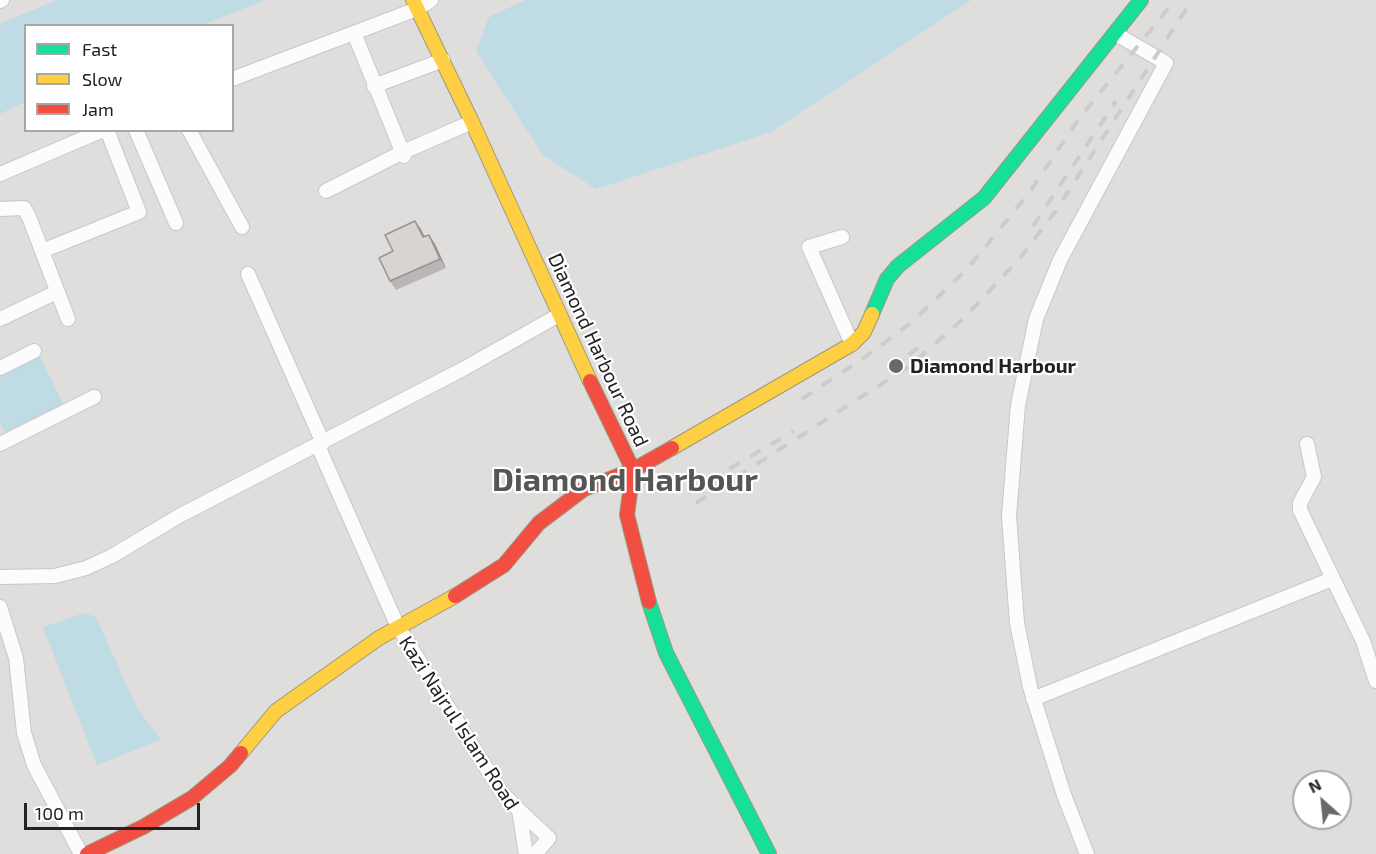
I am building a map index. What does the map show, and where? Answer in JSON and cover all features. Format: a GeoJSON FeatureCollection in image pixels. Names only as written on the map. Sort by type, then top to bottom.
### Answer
{"type":"FeatureCollection","features":[{"type":"Feature","properties":{"kind":"main road"},"geometry":{"type":"LineString","coordinates":[[87,854],[143,827],[192,798],[230,766],[276,711],[351,656],[398,627],[460,594],[504,565],[539,524],[584,489],[633,470],[852,344],[864,332],[887,279],[898,266],[984,198],[1141,0]]}},
{"type":"Feature","properties":{"kind":"main road","name":"Diamond Harbour Road"},"geometry":{"type":"LineString","coordinates":[[415,4],[633,470],[629,486],[627,515],[652,612],[666,653],[769,854]]}},
{"type":"Feature","properties":{"kind":"street"},"geometry":{"type":"LineString","coordinates":[[234,78],[354,33],[415,4],[431,0]]}},
{"type":"Feature","properties":{"kind":"street"},"geometry":{"type":"LineString","coordinates":[[354,33],[403,154]]}},
{"type":"Feature","properties":{"kind":"street"},"geometry":{"type":"LineString","coordinates":[[1087,854],[1064,795],[1033,699],[1017,623],[1009,516],[1013,447],[1024,365],[1047,287],[1166,63],[1116,34]]}},
{"type":"Feature","properties":{"kind":"street"},"geometry":{"type":"LineString","coordinates":[[374,86],[443,60]]}},
{"type":"Feature","properties":{"kind":"street"},"geometry":{"type":"LineString","coordinates":[[326,191],[472,122]]}},
{"type":"Feature","properties":{"kind":"street"},"geometry":{"type":"LineString","coordinates":[[0,174],[98,132]]}},
{"type":"Feature","properties":{"kind":"street"},"geometry":{"type":"LineString","coordinates":[[42,251],[139,212],[109,132]]}},
{"type":"Feature","properties":{"kind":"street"},"geometry":{"type":"LineString","coordinates":[[137,132],[176,224]]}},
{"type":"Feature","properties":{"kind":"street"},"geometry":{"type":"LineString","coordinates":[[190,132],[242,227]]}},
{"type":"Feature","properties":{"kind":"street"},"geometry":{"type":"LineString","coordinates":[[0,209],[24,208],[68,319]]}},
{"type":"Feature","properties":{"kind":"street"},"geometry":{"type":"LineString","coordinates":[[842,237],[809,248],[852,344]]}},
{"type":"Feature","properties":{"kind":"street","name":"Kazi Najrul Islam Road"},"geometry":{"type":"LineString","coordinates":[[248,274],[398,627],[502,793],[519,810],[526,854]]}},
{"type":"Feature","properties":{"kind":"street"},"geometry":{"type":"LineString","coordinates":[[0,319],[57,292]]}},
{"type":"Feature","properties":{"kind":"street"},"geometry":{"type":"LineString","coordinates":[[0,577],[55,576],[86,568],[112,556],[179,516],[464,369],[559,315]]}},
{"type":"Feature","properties":{"kind":"street"},"geometry":{"type":"LineString","coordinates":[[0,368],[34,351]]}},
{"type":"Feature","properties":{"kind":"street"},"geometry":{"type":"LineString","coordinates":[[0,444],[94,397]]}},
{"type":"Feature","properties":{"kind":"street"},"geometry":{"type":"LineString","coordinates":[[1306,444],[1314,477],[1300,503],[1299,510],[1363,641],[1376,681]]}},
{"type":"Feature","properties":{"kind":"street"},"geometry":{"type":"LineString","coordinates":[[1033,699],[1332,579]]}},
{"type":"Feature","properties":{"kind":"street"},"geometry":{"type":"LineString","coordinates":[[0,607],[16,658],[24,733],[34,765],[81,854]]}},
{"type":"Feature","properties":{"kind":"street"},"geometry":{"type":"LineString","coordinates":[[519,810],[549,837],[535,854]]}},
{"type":"Feature","properties":{"kind":"shaded area","name":"Diamond Harbour"},"geometry":{"type":"Polygon","coordinates":[[[0,0],[1376,0],[1376,854],[0,854],[0,0]]]}},
{"type":"Feature","properties":{"kind":"water"},"geometry":{"type":"Polygon","coordinates":[[[56,0],[265,0],[205,24],[24,24],[24,102],[0,114],[0,24],[56,0]]]}},
{"type":"Feature","properties":{"kind":"water"},"geometry":{"type":"Polygon","coordinates":[[[525,0],[971,0],[771,132],[596,189],[543,155],[476,51],[489,17],[525,0]]]}},
{"type":"Feature","properties":{"kind":"water"},"geometry":{"type":"Polygon","coordinates":[[[40,356],[63,404],[5,432],[0,422],[0,377],[40,356]]]}},
{"type":"Feature","properties":{"kind":"water"},"geometry":{"type":"Polygon","coordinates":[[[84,613],[96,617],[138,710],[161,740],[97,765],[43,627],[84,613]]]}},
{"type":"Feature","properties":{"kind":"building"},"geometry":{"type":"Polygon","coordinates":[[[415,221],[423,237],[429,235],[440,259],[390,281],[379,258],[393,251],[385,235],[415,221]]]}},
{"type":"Feature","properties":{"kind":"railway"},"geometry":{"type":"LineString","coordinates":[[802,399],[864,358],[911,323],[969,267],[1029,193],[1078,120],[1175,0]]}},
{"type":"Feature","properties":{"kind":"railway"},"geometry":{"type":"LineString","coordinates":[[696,503],[911,365],[965,317],[1020,258],[1055,212],[1192,0]]}},
{"type":"Feature","properties":{"kind":"railway"},"geometry":{"type":"LineString","coordinates":[[1033,226],[1116,101]]}},
{"type":"Feature","properties":{"kind":"railway"},"geometry":{"type":"LineString","coordinates":[[890,370],[928,340]]}},
{"type":"Feature","properties":{"kind":"railway"},"geometry":{"type":"LineString","coordinates":[[688,493],[794,431]]}},
{"type":"Feature","properties":{"kind":"traffic: fast"},"geometry":{"type":"LineString","coordinates":[[872,314],[887,279],[898,266],[984,198],[1141,0]]}},
{"type":"Feature","properties":{"kind":"traffic: fast"},"geometry":{"type":"LineString","coordinates":[[649,602],[666,653],[769,854]]}},
{"type":"Feature","properties":{"kind":"traffic: slow"},"geometry":{"type":"LineString","coordinates":[[413,0],[472,122],[590,381]]}},
{"type":"Feature","properties":{"kind":"traffic: slow"},"geometry":{"type":"LineString","coordinates":[[672,448],[852,344],[864,332],[872,314]]}},
{"type":"Feature","properties":{"kind":"traffic: slow"},"geometry":{"type":"LineString","coordinates":[[241,753],[276,711],[379,638],[455,596]]}},
{"type":"Feature","properties":{"kind":"traffic: jam"},"geometry":{"type":"LineString","coordinates":[[590,381],[633,470],[627,515],[649,602]]}},
{"type":"Feature","properties":{"kind":"traffic: jam"},"geometry":{"type":"LineString","coordinates":[[455,596],[504,565],[539,523],[584,489],[633,470],[672,448]]}},
{"type":"Feature","properties":{"kind":"traffic: jam"},"geometry":{"type":"LineString","coordinates":[[87,854],[143,827],[192,798],[230,766],[241,753]]}},
{"type":"Feature","properties":{"kind":"place","name":"Diamond Harbour"},"geometry":{"type":"Point","coordinates":[896,366]}},
{"type":"Feature","properties":{"kind":"district","name":"Diamond Harbour"},"geometry":{"type":"Point","coordinates":[625,480]}}]}
